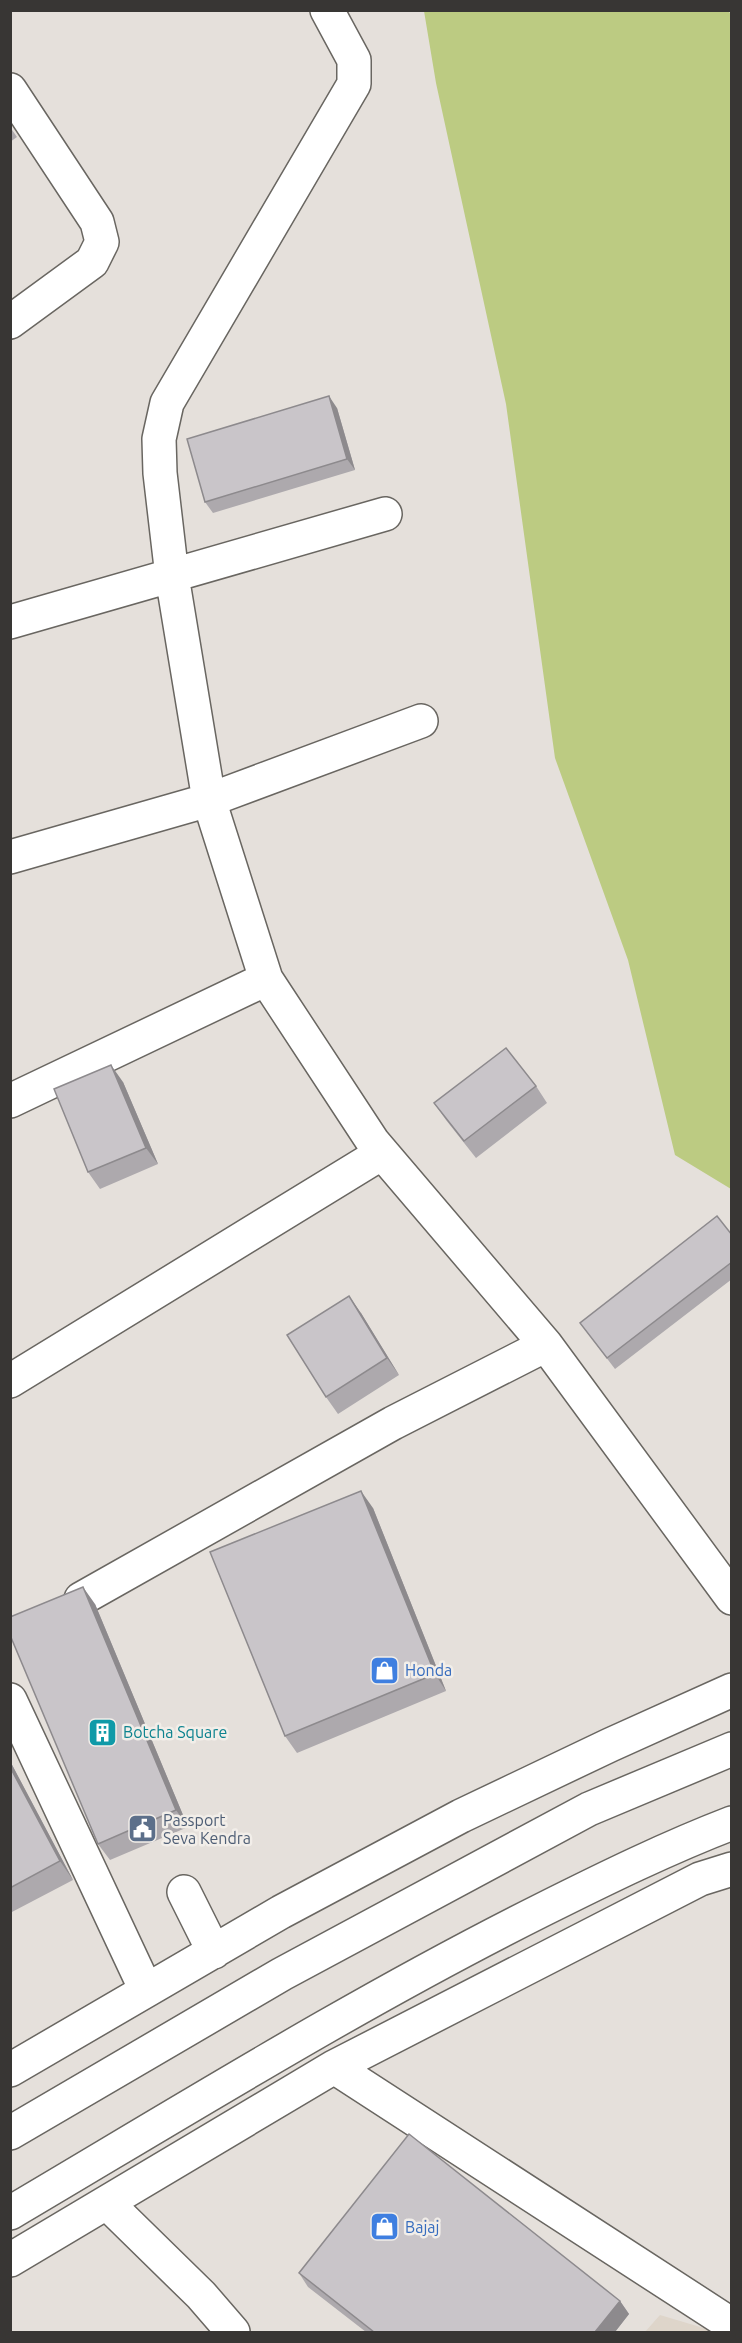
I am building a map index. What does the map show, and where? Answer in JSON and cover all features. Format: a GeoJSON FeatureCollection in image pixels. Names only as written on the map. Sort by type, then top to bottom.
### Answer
{"type":"FeatureCollection","features":[{"type":"Feature","properties":{"kind":"street"},"geometry":{"type":"LineString","coordinates":[[327,10],[354,60],[354,84],[166,403],[159,439],[160,474],[171,576],[209,800],[266,979],[382,1153],[546,1345],[730,1593]]}},
{"type":"Feature","properties":{"kind":"street"},"geometry":{"type":"LineString","coordinates":[[10,90],[97,222],[102,242],[92,262],[10,322]]}},
{"type":"Feature","properties":{"kind":"street"},"geometry":{"type":"LineString","coordinates":[[10,622],[385,514]]}},
{"type":"Feature","properties":{"kind":"street"},"geometry":{"type":"LineString","coordinates":[[10,856],[209,800],[421,721]]}},
{"type":"Feature","properties":{"kind":"street"},"geometry":{"type":"LineString","coordinates":[[10,1101],[266,979]]}},
{"type":"Feature","properties":{"kind":"street"},"geometry":{"type":"LineString","coordinates":[[10,1381],[382,1153]]}},
{"type":"Feature","properties":{"kind":"street"},"geometry":{"type":"LineString","coordinates":[[81,1599],[393,1422],[546,1345]]}},
{"type":"Feature","properties":{"kind":"street"},"geometry":{"type":"LineString","coordinates":[[10,2070],[281,1912],[461,1816],[732,1690]]}},
{"type":"Feature","properties":{"kind":"street"},"geometry":{"type":"LineString","coordinates":[[10,1700],[146,1990]]}},
{"type":"Feature","properties":{"kind":"street"},"geometry":{"type":"LineString","coordinates":[[10,2133],[282,1974],[590,1809],[732,1749]]}},
{"type":"Feature","properties":{"kind":"street"},"geometry":{"type":"LineString","coordinates":[[10,2212],[388,1990],[600,1881],[681,1843],[732,1823]]}},
{"type":"Feature","properties":{"kind":"street"},"geometry":{"type":"LineString","coordinates":[[10,2260],[334,2067],[700,1879],[732,1869]]}},
{"type":"Feature","properties":{"kind":"street"},"geometry":{"type":"LineString","coordinates":[[184,1892],[214,1952]]}},
{"type":"Feature","properties":{"kind":"street"},"geometry":{"type":"LineString","coordinates":[[334,2067],[732,2325]]}},
{"type":"Feature","properties":{"kind":"street"},"geometry":{"type":"LineString","coordinates":[[107,2202],[201,2295],[233,2332]]}},
{"type":"Feature","properties":{"kind":"shaded area"},"geometry":{"type":"Polygon","coordinates":[[[660,2315],[717,2332],[645,2332],[660,2315]]]}},
{"type":"Feature","properties":{"kind":"green space"},"geometry":{"type":"Polygon","coordinates":[[[424,11],[728,11],[732,15],[731,1189],[675,1155],[628,960],[555,758],[506,404],[436,83],[424,11]]]}},
{"type":"Feature","properties":{"kind":"building"},"geometry":{"type":"Polygon","coordinates":[[[329,396],[347,459],[205,502],[187,439],[329,396]]]}},
{"type":"Feature","properties":{"kind":"building"},"geometry":{"type":"Polygon","coordinates":[[[506,1048],[536,1086],[464,1141],[434,1103],[506,1048]]]}},
{"type":"Feature","properties":{"kind":"building"},"geometry":{"type":"Polygon","coordinates":[[[111,1065],[146,1148],[88,1172],[54,1089],[111,1065]]]}},
{"type":"Feature","properties":{"kind":"building"},"geometry":{"type":"Polygon","coordinates":[[[717,1216],[732,1235],[732,1262],[607,1358],[580,1323],[717,1216]]]}},
{"type":"Feature","properties":{"kind":"building"},"geometry":{"type":"Polygon","coordinates":[[[349,1296],[387,1358],[326,1397],[287,1335],[349,1296]]]}},
{"type":"Feature","properties":{"kind":"building"},"geometry":{"type":"Polygon","coordinates":[[[361,1491],[435,1674],[285,1736],[210,1552],[361,1491]]]}},
{"type":"Feature","properties":{"kind":"building","name":"Botcha Square"},"geometry":{"type":"Polygon","coordinates":[[[83,1587],[176,1810],[98,1844],[10,1635],[10,1617],[83,1587]]]}},
{"type":"Feature","properties":{"kind":"building"},"geometry":{"type":"Polygon","coordinates":[[[10,1767],[60,1861],[10,1888],[10,1767]]]}},
{"type":"Feature","properties":{"kind":"building"},"geometry":{"type":"Polygon","coordinates":[[[409,2134],[620,2301],[595,2332],[374,2332],[299,2273],[409,2134]]]}},
{"type":"Feature","properties":{"kind":"place","name":"Honda"},"geometry":{"type":"Point","coordinates":[384,1670]}},
{"type":"Feature","properties":{"kind":"place","name":"Botcha Square"},"geometry":{"type":"Point","coordinates":[102,1732]}},
{"type":"Feature","properties":{"kind":"place","name":"Passport Seva Kendra"},"geometry":{"type":"Point","coordinates":[142,1829]}},
{"type":"Feature","properties":{"kind":"place","name":"Bajaj"},"geometry":{"type":"Point","coordinates":[384,2227]}}]}
